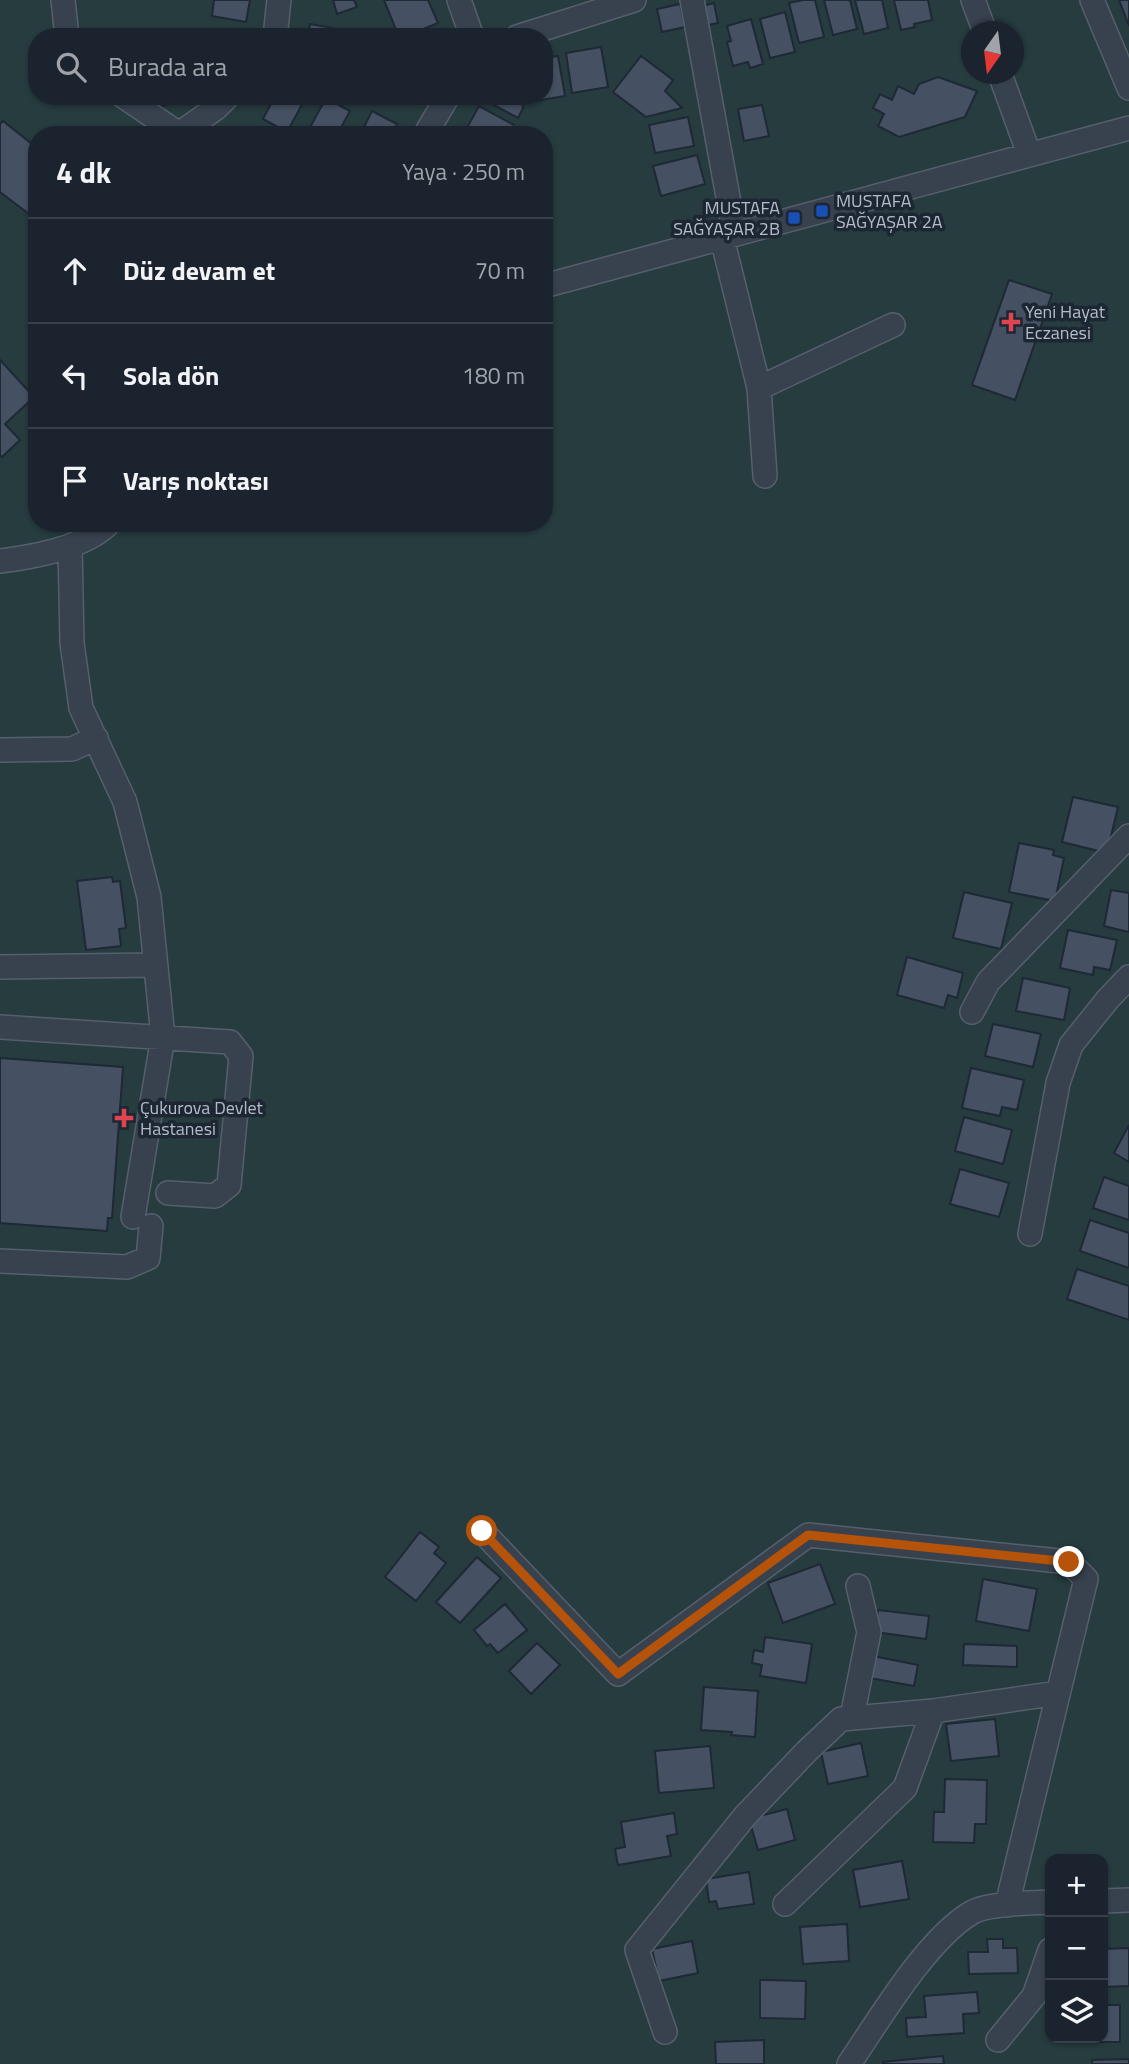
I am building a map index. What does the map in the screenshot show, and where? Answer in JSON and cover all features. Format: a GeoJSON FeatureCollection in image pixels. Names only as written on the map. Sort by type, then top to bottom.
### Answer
{"type":"FeatureCollection","features":[{"type":"Feature","properties":{"kind":"street"},"geometry":{"type":"LineString","coordinates":[[63,0],[66,28]]}},
{"type":"Feature","properties":{"kind":"street"},"geometry":{"type":"LineString","coordinates":[[276,28],[279,0]]}},
{"type":"Feature","properties":{"kind":"street"},"geometry":{"type":"LineString","coordinates":[[459,0],[469,28]]}},
{"type":"Feature","properties":{"kind":"street"},"geometry":{"type":"LineString","coordinates":[[545,28],[634,0]]}},
{"type":"Feature","properties":{"kind":"street"},"geometry":{"type":"LineString","coordinates":[[692,0],[732,219],[724,246],[759,388],[765,476]]}},
{"type":"Feature","properties":{"kind":"street"},"geometry":{"type":"LineString","coordinates":[[974,0],[981,21]]}},
{"type":"Feature","properties":{"kind":"street"},"geometry":{"type":"LineString","coordinates":[[1092,0],[1129,88]]}},
{"type":"Feature","properties":{"kind":"street"},"geometry":{"type":"LineString","coordinates":[[1004,84],[1030,154]]}},
{"type":"Feature","properties":{"kind":"street"},"geometry":{"type":"LineString","coordinates":[[135,105],[166,126]]}},
{"type":"Feature","properties":{"kind":"street"},"geometry":{"type":"LineString","coordinates":[[190,126],[219,105]]}},
{"type":"Feature","properties":{"kind":"street"},"geometry":{"type":"LineString","coordinates":[[430,126],[443,105]]}},
{"type":"Feature","properties":{"kind":"street"},"geometry":{"type":"LineString","coordinates":[[553,284],[1129,128]]}},
{"type":"Feature","properties":{"kind":"street"},"geometry":{"type":"LineString","coordinates":[[759,388],[893,325]]}},
{"type":"Feature","properties":{"kind":"street"},"geometry":{"type":"LineString","coordinates":[[0,561],[33,558],[70,546],[94,532]]}},
{"type":"Feature","properties":{"kind":"street"},"geometry":{"type":"LineString","coordinates":[[0,1261],[127,1267],[148,1258],[142,1221],[163,1037],[149,897],[125,802],[82,708],[72,643],[70,546]]}},
{"type":"Feature","properties":{"kind":"street"},"geometry":{"type":"LineString","coordinates":[[0,750],[72,749],[96,738]]}},
{"type":"Feature","properties":{"kind":"street"},"geometry":{"type":"LineString","coordinates":[[972,1012],[988,982],[1129,836]]}},
{"type":"Feature","properties":{"kind":"street"},"geometry":{"type":"LineString","coordinates":[[0,967],[155,965]]}},
{"type":"Feature","properties":{"kind":"street"},"geometry":{"type":"LineString","coordinates":[[1030,1234],[1058,1083],[1071,1045],[1129,977]]}},
{"type":"Feature","properties":{"kind":"street"},"geometry":{"type":"LineString","coordinates":[[0,1027],[230,1042],[241,1056],[229,1185],[215,1196],[168,1193]]}},
{"type":"Feature","properties":{"kind":"street"},"geometry":{"type":"LineString","coordinates":[[482,1531],[618,1674],[808,1535],[1069,1562],[1086,1579],[1007,1905]]}},
{"type":"Feature","properties":{"kind":"street"},"geometry":{"type":"LineString","coordinates":[[852,1717],[869,1632],[858,1586]]}},
{"type":"Feature","properties":{"kind":"street"},"geometry":{"type":"LineString","coordinates":[[665,2032],[637,1950],[745,1816],[841,1719],[933,1711],[1058,1693]]}},
{"type":"Feature","properties":{"kind":"street"},"geometry":{"type":"LineString","coordinates":[[785,1904],[905,1788],[933,1711]]}},
{"type":"Feature","properties":{"kind":"street"},"geometry":{"type":"LineString","coordinates":[[1108,1901],[1129,1900]]}},
{"type":"Feature","properties":{"kind":"street"},"geometry":{"type":"LineString","coordinates":[[849,2064],[912,1973],[949,1930],[973,1912],[1007,1905],[1045,1902]]}},
{"type":"Feature","properties":{"kind":"street"},"geometry":{"type":"LineString","coordinates":[[998,2040],[1034,1996],[1045,1964]]}},
{"type":"Feature","properties":{"kind":"green space"},"geometry":{"type":"Polygon","coordinates":[[[0,0],[1129,0],[1129,2064],[0,2064],[0,0]]]}},
{"type":"Feature","properties":{"kind":"building"},"geometry":{"type":"Polygon","coordinates":[[[214,0],[250,0],[246,22],[212,16],[214,0]]]}},
{"type":"Feature","properties":{"kind":"building"},"geometry":{"type":"Polygon","coordinates":[[[333,0],[354,0],[357,7],[337,14],[333,0]]]}},
{"type":"Feature","properties":{"kind":"building"},"geometry":{"type":"Polygon","coordinates":[[[384,0],[428,0],[438,23],[426,28],[395,28],[384,0]]]}},
{"type":"Feature","properties":{"kind":"building"},"geometry":{"type":"Polygon","coordinates":[[[815,0],[824,37],[799,43],[789,3],[815,0]]]}},
{"type":"Feature","properties":{"kind":"building"},"geometry":{"type":"Polygon","coordinates":[[[824,0],[850,0],[857,29],[833,35],[824,0]]]}},
{"type":"Feature","properties":{"kind":"building"},"geometry":{"type":"Polygon","coordinates":[[[855,0],[882,0],[888,28],[864,34],[855,0]]]}},
{"type":"Feature","properties":{"kind":"building"},"geometry":{"type":"Polygon","coordinates":[[[894,0],[928,0],[932,20],[901,30],[894,0]]]}},
{"type":"Feature","properties":{"kind":"building"},"geometry":{"type":"Polygon","coordinates":[[[1119,0],[1129,0],[1129,26],[1119,0]]]}},
{"type":"Feature","properties":{"kind":"building"},"geometry":{"type":"Polygon","coordinates":[[[714,3],[718,23],[703,26],[699,7],[714,3]]]}},
{"type":"Feature","properties":{"kind":"building"},"geometry":{"type":"Polygon","coordinates":[[[680,4],[685,27],[662,32],[657,9],[680,4]]]}},
{"type":"Feature","properties":{"kind":"building"},"geometry":{"type":"Polygon","coordinates":[[[785,12],[795,52],[770,58],[760,19],[785,12]]]}},
{"type":"Feature","properties":{"kind":"building"},"geometry":{"type":"Polygon","coordinates":[[[751,19],[763,64],[750,68],[748,62],[733,66],[727,42],[731,41],[727,26],[751,19]]]}},
{"type":"Feature","properties":{"kind":"building"},"geometry":{"type":"Polygon","coordinates":[[[310,24],[333,28],[309,28],[310,24]]]}},
{"type":"Feature","properties":{"kind":"building"},"geometry":{"type":"Polygon","coordinates":[[[601,47],[608,87],[572,93],[566,53],[601,47]]]}},
{"type":"Feature","properties":{"kind":"building"},"geometry":{"type":"Polygon","coordinates":[[[558,56],[565,96],[553,98],[553,57],[558,56]]]}},
{"type":"Feature","properties":{"kind":"building"},"geometry":{"type":"Polygon","coordinates":[[[641,56],[673,80],[665,91],[682,108],[646,117],[613,92],[641,56]]]}},
{"type":"Feature","properties":{"kind":"building"},"geometry":{"type":"Polygon","coordinates":[[[938,77],[977,91],[965,117],[899,137],[878,126],[884,114],[873,108],[880,94],[892,100],[898,86],[914,94],[919,84],[938,77]]]}},
{"type":"Feature","properties":{"kind":"building"},"geometry":{"type":"Polygon","coordinates":[[[270,105],[302,105],[290,126],[276,126],[263,119],[270,105]]]}},
{"type":"Feature","properties":{"kind":"building"},"geometry":{"type":"Polygon","coordinates":[[[322,105],[339,105],[350,111],[342,126],[311,126],[322,105]]]}},
{"type":"Feature","properties":{"kind":"building"},"geometry":{"type":"Polygon","coordinates":[[[494,105],[522,105],[518,118],[494,105]]]}},
{"type":"Feature","properties":{"kind":"building"},"geometry":{"type":"Polygon","coordinates":[[[762,105],[769,136],[744,141],[738,109],[762,105]]]}},
{"type":"Feature","properties":{"kind":"building"},"geometry":{"type":"Polygon","coordinates":[[[479,106],[514,125],[514,126],[468,126],[479,106]]]}},
{"type":"Feature","properties":{"kind":"building"},"geometry":{"type":"Polygon","coordinates":[[[372,111],[397,124],[396,126],[364,126],[372,111]]]}},
{"type":"Feature","properties":{"kind":"building"},"geometry":{"type":"Polygon","coordinates":[[[688,117],[694,146],[655,153],[649,125],[688,117]]]}},
{"type":"Feature","properties":{"kind":"building"},"geometry":{"type":"Polygon","coordinates":[[[3,121],[28,141],[28,213],[0,192],[0,124],[3,121]]]}},
{"type":"Feature","properties":{"kind":"building"},"geometry":{"type":"Polygon","coordinates":[[[697,155],[705,184],[661,196],[653,166],[697,155]]]}},
{"type":"Feature","properties":{"kind":"building"},"geometry":{"type":"Polygon","coordinates":[[[1009,280],[1052,294],[1015,400],[972,385],[1009,280]]]}},
{"type":"Feature","properties":{"kind":"building"},"geometry":{"type":"Polygon","coordinates":[[[0,360],[28,390],[28,403],[5,424],[20,440],[2,457],[0,360]]]}},
{"type":"Feature","properties":{"kind":"building"},"geometry":{"type":"Polygon","coordinates":[[[1073,797],[1118,807],[1107,853],[1062,842],[1073,797]]]}},
{"type":"Feature","properties":{"kind":"building"},"geometry":{"type":"Polygon","coordinates":[[[1019,843],[1054,850],[1053,855],[1064,858],[1055,901],[1009,892],[1019,843]]]}},
{"type":"Feature","properties":{"kind":"building"},"geometry":{"type":"Polygon","coordinates":[[[112,877],[113,882],[120,881],[126,928],[119,929],[121,946],[86,950],[77,881],[112,877]]]}},
{"type":"Feature","properties":{"kind":"building"},"geometry":{"type":"Polygon","coordinates":[[[1111,890],[1129,893],[1129,932],[1104,926],[1111,890]]]}},
{"type":"Feature","properties":{"kind":"building"},"geometry":{"type":"Polygon","coordinates":[[[964,892],[1012,903],[1001,949],[953,938],[964,892]]]}},
{"type":"Feature","properties":{"kind":"building"},"geometry":{"type":"Polygon","coordinates":[[[1068,930],[1117,940],[1110,970],[1094,967],[1093,975],[1060,968],[1068,930]]]}},
{"type":"Feature","properties":{"kind":"building"},"geometry":{"type":"Polygon","coordinates":[[[907,957],[963,973],[957,998],[948,995],[944,1008],[897,995],[907,957]]]}},
{"type":"Feature","properties":{"kind":"building"},"geometry":{"type":"Polygon","coordinates":[[[1023,978],[1070,988],[1064,1020],[1016,1011],[1023,978]]]}},
{"type":"Feature","properties":{"kind":"building"},"geometry":{"type":"Polygon","coordinates":[[[993,1024],[1041,1034],[1033,1067],[985,1056],[993,1024]]]}},
{"type":"Feature","properties":{"kind":"building"},"geometry":{"type":"Polygon","coordinates":[[[0,1058],[123,1067],[112,1218],[108,1218],[107,1231],[0,1223],[0,1058]]]}},
{"type":"Feature","properties":{"kind":"building"},"geometry":{"type":"Polygon","coordinates":[[[971,1068],[1024,1080],[1017,1110],[1002,1107],[1000,1116],[962,1108],[971,1068]]]}},
{"type":"Feature","properties":{"kind":"building"},"geometry":{"type":"Polygon","coordinates":[[[964,1117],[1012,1130],[1003,1164],[955,1151],[964,1117]]]}},
{"type":"Feature","properties":{"kind":"building"},"geometry":{"type":"Polygon","coordinates":[[[1129,1125],[1129,1162],[1114,1153],[1129,1125]]]}},
{"type":"Feature","properties":{"kind":"building"},"geometry":{"type":"Polygon","coordinates":[[[960,1169],[1009,1183],[999,1217],[950,1204],[960,1169]]]}},
{"type":"Feature","properties":{"kind":"building"},"geometry":{"type":"Polygon","coordinates":[[[1104,1177],[1129,1186],[1129,1220],[1093,1208],[1104,1177]]]}},
{"type":"Feature","properties":{"kind":"building"},"geometry":{"type":"Polygon","coordinates":[[[1090,1220],[1129,1233],[1129,1268],[1080,1251],[1090,1220]]]}},
{"type":"Feature","properties":{"kind":"building"},"geometry":{"type":"Polygon","coordinates":[[[1077,1269],[1129,1286],[1129,1320],[1067,1299],[1077,1269]]]}},
{"type":"Feature","properties":{"kind":"building"},"geometry":{"type":"Polygon","coordinates":[[[420,1532],[439,1547],[434,1553],[446,1563],[416,1601],[385,1577],[420,1532]]]}},
{"type":"Feature","properties":{"kind":"building"},"geometry":{"type":"Polygon","coordinates":[[[477,1557],[501,1578],[460,1623],[436,1602],[477,1557]]]}},
{"type":"Feature","properties":{"kind":"building"},"geometry":{"type":"Polygon","coordinates":[[[820,1564],[835,1604],[783,1623],[768,1583],[820,1564]]]}},
{"type":"Feature","properties":{"kind":"building"},"geometry":{"type":"Polygon","coordinates":[[[983,1579],[1037,1589],[1029,1631],[976,1621],[983,1579]]]}},
{"type":"Feature","properties":{"kind":"building"},"geometry":{"type":"Polygon","coordinates":[[[505,1604],[527,1630],[498,1653],[490,1644],[487,1646],[474,1630],[505,1604]]]}},
{"type":"Feature","properties":{"kind":"building"},"geometry":{"type":"Polygon","coordinates":[[[878,1610],[929,1616],[926,1639],[875,1632],[878,1610]]]}},
{"type":"Feature","properties":{"kind":"building"},"geometry":{"type":"Polygon","coordinates":[[[765,1637],[812,1644],[806,1683],[760,1676],[762,1665],[752,1663],[754,1650],[763,1652],[765,1637]]]}},
{"type":"Feature","properties":{"kind":"building"},"geometry":{"type":"Polygon","coordinates":[[[537,1643],[560,1665],[531,1694],[509,1671],[537,1643]]]}},
{"type":"Feature","properties":{"kind":"building"},"geometry":{"type":"Polygon","coordinates":[[[964,1644],[1017,1646],[1017,1667],[963,1665],[964,1644]]]}},
{"type":"Feature","properties":{"kind":"building"},"geometry":{"type":"Polygon","coordinates":[[[868,1655],[918,1665],[914,1686],[864,1677],[868,1655]]]}},
{"type":"Feature","properties":{"kind":"building"},"geometry":{"type":"Polygon","coordinates":[[[704,1687],[758,1691],[755,1737],[701,1730],[704,1687]]]}},
{"type":"Feature","properties":{"kind":"building"},"geometry":{"type":"Polygon","coordinates":[[[995,1719],[999,1756],[951,1761],[946,1724],[995,1719]]]}},
{"type":"Feature","properties":{"kind":"building"},"geometry":{"type":"Polygon","coordinates":[[[861,1743],[868,1776],[828,1784],[821,1752],[861,1743]]]}},
{"type":"Feature","properties":{"kind":"building"},"geometry":{"type":"Polygon","coordinates":[[[710,1746],[714,1788],[659,1793],[655,1751],[710,1746]]]}},
{"type":"Feature","properties":{"kind":"building"},"geometry":{"type":"Polygon","coordinates":[[[945,1779],[987,1780],[986,1824],[975,1824],[974,1843],[933,1842],[934,1812],[944,1812],[945,1779]]]}},
{"type":"Feature","properties":{"kind":"building"},"geometry":{"type":"Polygon","coordinates":[[[787,1809],[795,1840],[758,1850],[749,1819],[787,1809]]]}},
{"type":"Feature","properties":{"kind":"building"},"geometry":{"type":"Polygon","coordinates":[[[674,1813],[677,1834],[667,1836],[671,1856],[618,1865],[615,1849],[625,1847],[621,1822],[674,1813]]]}},
{"type":"Feature","properties":{"kind":"building"},"geometry":{"type":"Polygon","coordinates":[[[902,1861],[909,1899],[860,1907],[853,1870],[902,1861]]]}},
{"type":"Feature","properties":{"kind":"building"},"geometry":{"type":"Polygon","coordinates":[[[749,1872],[754,1904],[718,1909],[716,1901],[709,1902],[706,1879],[749,1872]]]}},
{"type":"Feature","properties":{"kind":"building"},"geometry":{"type":"Polygon","coordinates":[[[847,1924],[849,1961],[803,1964],[800,1927],[847,1924]]]}},
{"type":"Feature","properties":{"kind":"building"},"geometry":{"type":"Polygon","coordinates":[[[987,1939],[1003,1939],[1003,1948],[1017,1948],[1018,1973],[969,1974],[968,1952],[988,1952],[987,1939]]]}},
{"type":"Feature","properties":{"kind":"building"},"geometry":{"type":"Polygon","coordinates":[[[692,1941],[698,1973],[659,1981],[652,1949],[692,1941]]]}},
{"type":"Feature","properties":{"kind":"building"},"geometry":{"type":"Polygon","coordinates":[[[1129,1948],[1129,1986],[1108,1987],[1108,1949],[1129,1948]]]}},
{"type":"Feature","properties":{"kind":"building"},"geometry":{"type":"Polygon","coordinates":[[[760,1980],[806,1981],[805,2019],[760,2018],[760,1980]]]}},
{"type":"Feature","properties":{"kind":"building"},"geometry":{"type":"Polygon","coordinates":[[[977,1992],[979,2013],[963,2014],[964,2033],[907,2037],[906,2018],[926,2017],[924,1996],[977,1992]]]}},
{"type":"Feature","properties":{"kind":"building"},"geometry":{"type":"Polygon","coordinates":[[[1108,2005],[1120,2005],[1120,2042],[1108,2042],[1108,2005]]]}},
{"type":"Feature","properties":{"kind":"building"},"geometry":{"type":"Polygon","coordinates":[[[764,2040],[764,2064],[716,2064],[715,2042],[764,2040]]]}},
{"type":"Feature","properties":{"kind":"building"},"geometry":{"type":"Polygon","coordinates":[[[943,2056],[944,2064],[883,2064],[883,2062],[943,2056]]]}},
{"type":"Feature","properties":{"kind":"building"},"geometry":{"type":"Polygon","coordinates":[[[1129,2059],[1129,2064],[1092,2064],[1092,2060],[1129,2059]]]}},
{"type":"Feature","properties":{"kind":"place","name":"MUSTAFA SAĞYAŞAR 2A"},"geometry":{"type":"Point","coordinates":[822,211]}},
{"type":"Feature","properties":{"kind":"place","name":"MUSTAFA SAĞYAŞAR 2B"},"geometry":{"type":"Point","coordinates":[794,218]}},
{"type":"Feature","properties":{"kind":"place","name":"Yeni Hayat Eczanesi"},"geometry":{"type":"Point","coordinates":[1011,322]}},
{"type":"Feature","properties":{"kind":"place","name":"Çukurova Devlet Hastanesi"},"geometry":{"type":"Point","coordinates":[124,1118]}},
{"type":"Feature","properties":{"kind":"route"},"geometry":{"type":"LineString","coordinates":[[482,1531],[618,1674],[808,1535],[1069,1562]]}}]}
